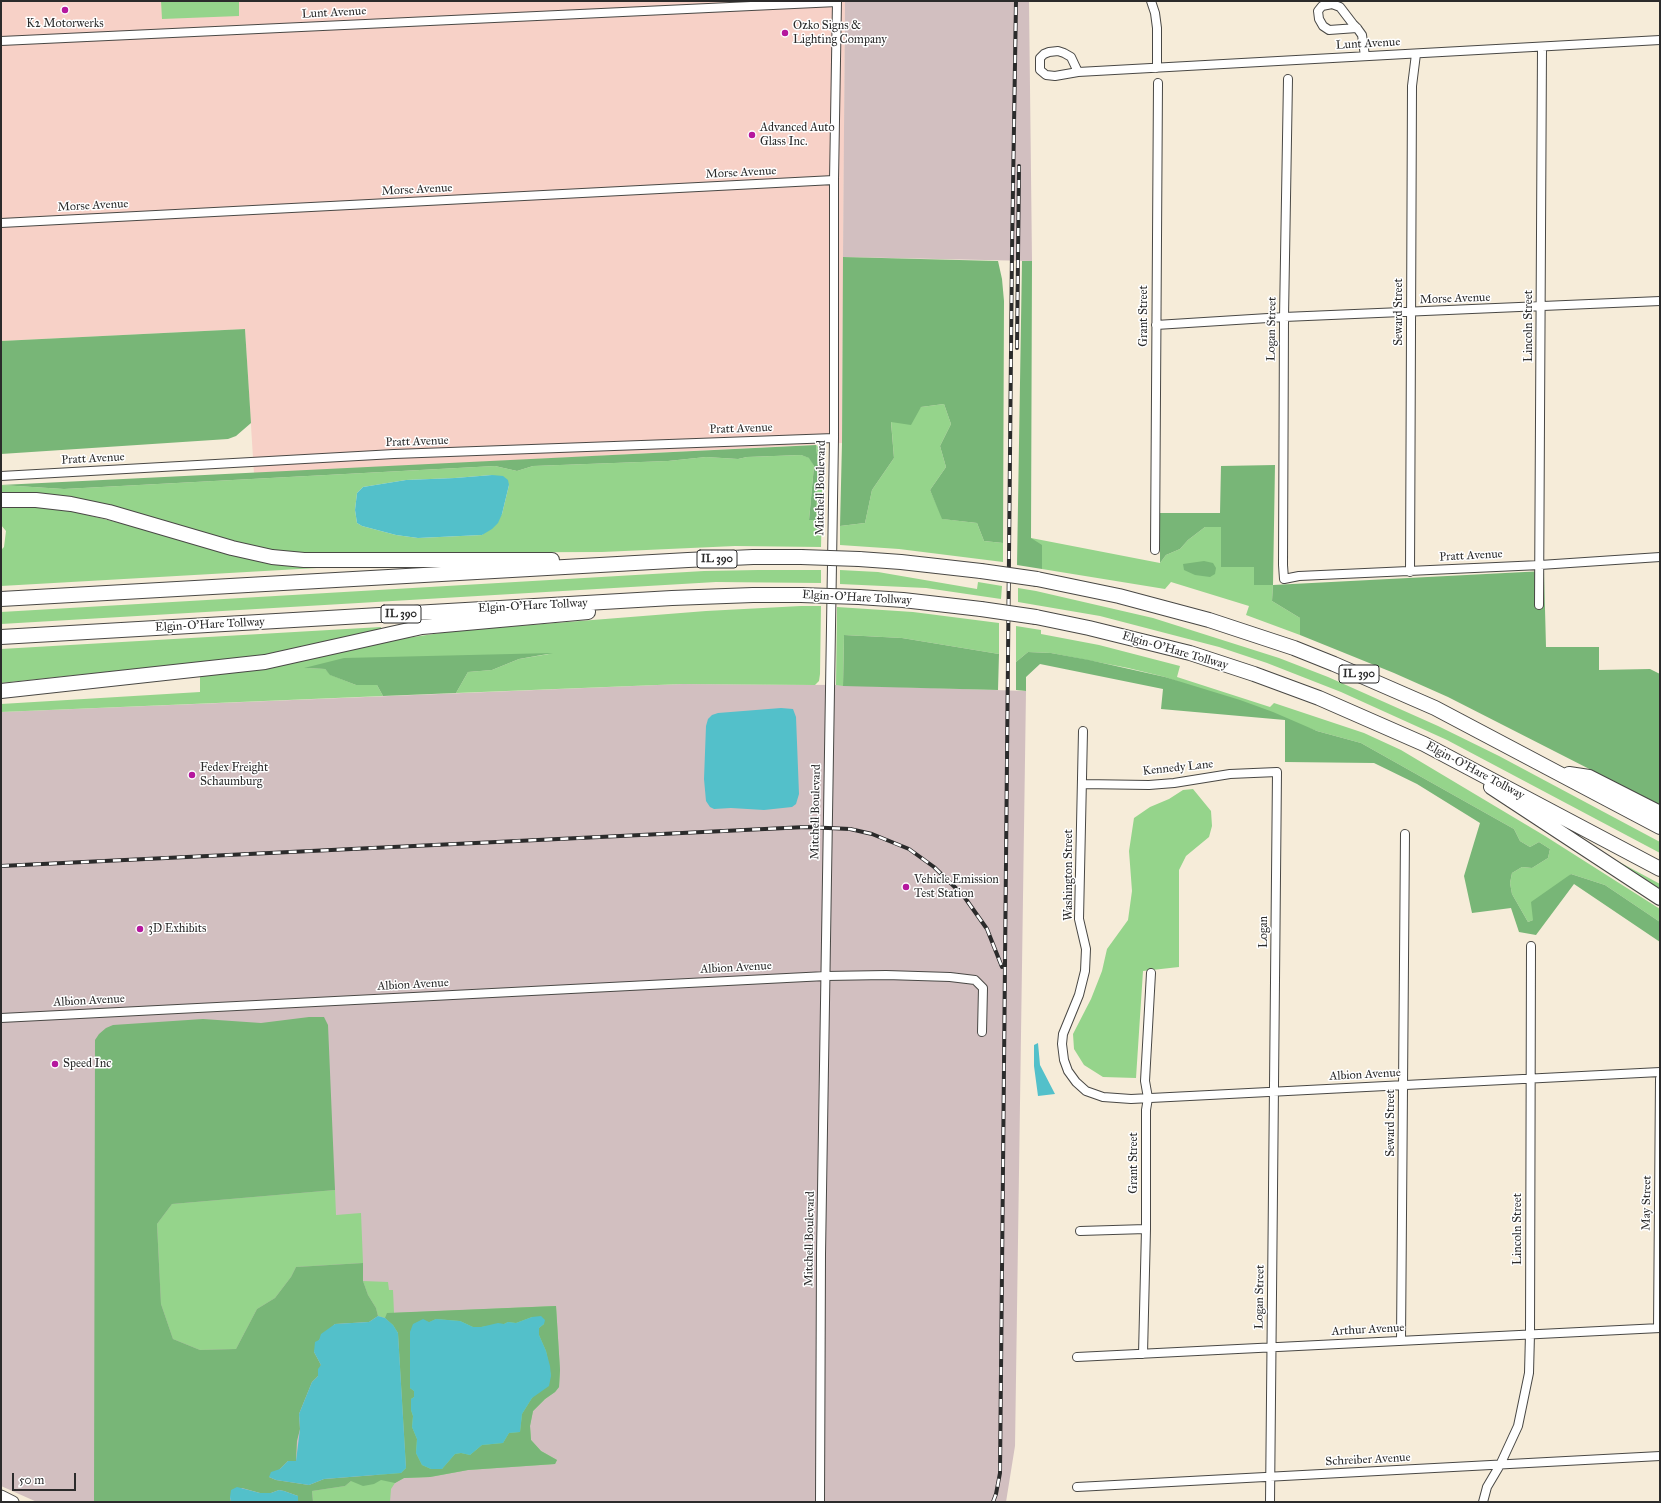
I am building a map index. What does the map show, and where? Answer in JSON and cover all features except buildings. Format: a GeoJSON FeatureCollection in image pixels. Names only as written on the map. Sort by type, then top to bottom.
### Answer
{"type":"FeatureCollection","features":[{"type":"Feature","properties":{"kind":"highway"},"geometry":{"type":"LineString","coordinates":[[1,500],[36,500],[71,504],[109,512],[232,548],[272,557],[304,560],[530,559],[634,563]]}},
{"type":"Feature","properties":{"kind":"highway","name":"IL 390"},"geometry":{"type":"LineString","coordinates":[[1,599],[753,557],[859,559],[982,571],[1086,589],[1156,605],[1209,620],[1294,648],[1388,686],[1435,708],[1660,827]]}},
{"type":"Feature","properties":{"kind":"highway","name":"Elgin-O'Hare Tollway"},"geometry":{"type":"LineString","coordinates":[[1,637],[672,598],[754,595],[858,597],[903,600],[981,609],[1036,617],[1190,653],[1254,674],[1319,698],[1424,744],[1660,869]]}},
{"type":"Feature","properties":{"kind":"highway"},"geometry":{"type":"LineString","coordinates":[[1,691],[265,662],[422,627],[608,610],[672,598]]}},
{"type":"Feature","properties":{"kind":"highway"},"geometry":{"type":"LineString","coordinates":[[1456,761],[1507,799],[1660,898]]}},
{"type":"Feature","properties":{"kind":"highway"},"geometry":{"type":"LineString","coordinates":[[1558,773],[1588,777],[1660,813]]}},
{"type":"Feature","properties":{"kind":"main road"},"geometry":{"type":"LineString","coordinates":[[1,1496],[13,1502]]}},
{"type":"Feature","properties":{"kind":"street","name":"Lunt Avenue"},"geometry":{"type":"LineString","coordinates":[[1,41],[837,1]]}},
{"type":"Feature","properties":{"kind":"street","name":"Mitchell Boulevard"},"geometry":{"type":"LineString","coordinates":[[820,1502],[821,1254],[834,438],[834,180],[837,1]]}},
{"type":"Feature","properties":{"kind":"street"},"geometry":{"type":"LineString","coordinates":[[1151,1],[1155,13],[1157,28],[1157,68]]}},
{"type":"Feature","properties":{"kind":"street"},"geometry":{"type":"LineString","coordinates":[[1357,28],[1329,30],[1323,26],[1319,19],[1318,11],[1322,6],[1332,4],[1340,7],[1357,28],[1362,35],[1366,56]]}},
{"type":"Feature","properties":{"kind":"street","name":"Lunt Avenue"},"geometry":{"type":"LineString","coordinates":[[1078,72],[1071,57],[1064,53],[1058,51],[1049,52],[1040,58],[1040,70],[1046,75],[1055,76],[1078,72],[1660,40]]}},
{"type":"Feature","properties":{"kind":"street","name":"Lincoln Street"},"geometry":{"type":"LineString","coordinates":[[1539,605],[1542,46]]}},
{"type":"Feature","properties":{"kind":"street","name":"Seward Street"},"geometry":{"type":"LineString","coordinates":[[1410,572],[1412,86],[1416,54]]}},
{"type":"Feature","properties":{"kind":"street","name":"Logan Street"},"geometry":{"type":"LineString","coordinates":[[1284,579],[1282,566],[1288,79]]}},
{"type":"Feature","properties":{"kind":"street","name":"Grant Street"},"geometry":{"type":"LineString","coordinates":[[1155,550],[1158,83]]}},
{"type":"Feature","properties":{"kind":"street","name":"Morse Avenue"},"geometry":{"type":"LineString","coordinates":[[1,223],[834,180]]}},
{"type":"Feature","properties":{"kind":"street","name":"Morse Avenue"},"geometry":{"type":"LineString","coordinates":[[1156,325],[1284,317],[1660,301]]}},
{"type":"Feature","properties":{"kind":"street","name":"Pratt Avenue"},"geometry":{"type":"LineString","coordinates":[[1,476],[388,455],[834,438]]}},
{"type":"Feature","properties":{"kind":"street","name":"Pratt Avenue"},"geometry":{"type":"LineString","coordinates":[[1284,579],[1299,576],[1410,572],[1660,557]]}},
{"type":"Feature","properties":{"kind":"street","name":"Washington Street"},"geometry":{"type":"LineString","coordinates":[[1076,1082],[1068,1071],[1064,1060],[1062,1034],[1080,995],[1086,971],[1086,949],[1079,920],[1084,731]]}},
{"type":"Feature","properties":{"kind":"street","name":"Kennedy Lane"},"geometry":{"type":"LineString","coordinates":[[1082,784],[1149,785],[1174,783],[1230,774],[1278,772]]}},
{"type":"Feature","properties":{"kind":"street","name":"Logan"},"geometry":{"type":"LineString","coordinates":[[1275,1093],[1278,772]]}},
{"type":"Feature","properties":{"kind":"street","name":"Seward Street"},"geometry":{"type":"LineString","coordinates":[[1401,1341],[1405,834]]}},
{"type":"Feature","properties":{"kind":"street","name":"Lincoln Street"},"geometry":{"type":"LineString","coordinates":[[1483,1502],[1487,1487],[1500,1465],[1518,1426],[1529,1373],[1531,946]]}},
{"type":"Feature","properties":{"kind":"street","name":"Grant Street"},"geometry":{"type":"LineString","coordinates":[[1143,1354],[1146,1229],[1146,1110],[1148,1098],[1145,1081],[1151,973]]}},
{"type":"Feature","properties":{"kind":"street"},"geometry":{"type":"LineString","coordinates":[[826,976],[893,975],[950,977],[975,980],[983,988],[982,1032]]}},
{"type":"Feature","properties":{"kind":"street","name":"Albion Avenue"},"geometry":{"type":"LineString","coordinates":[[1,1018],[826,976]]}},
{"type":"Feature","properties":{"kind":"street","name":"Albion Avenue"},"geometry":{"type":"LineString","coordinates":[[1076,1082],[1086,1091],[1103,1098],[1125,1099],[1275,1093],[1660,1072]]}},
{"type":"Feature","properties":{"kind":"street","name":"May Street"},"geometry":{"type":"LineString","coordinates":[[1659,1328],[1660,1079]]}},
{"type":"Feature","properties":{"kind":"street","name":"Logan Street"},"geometry":{"type":"LineString","coordinates":[[1270,1502],[1275,1093]]}},
{"type":"Feature","properties":{"kind":"street"},"geometry":{"type":"LineString","coordinates":[[1080,1231],[1146,1229]]}},
{"type":"Feature","properties":{"kind":"street","name":"Arthur Avenue"},"geometry":{"type":"LineString","coordinates":[[1078,1357],[1659,1328]]}},
{"type":"Feature","properties":{"kind":"street","name":"Schreiber Avenue"},"geometry":{"type":"LineString","coordinates":[[1077,1487],[1660,1456]]}},
{"type":"Feature","properties":{"kind":"shaded area"},"geometry":{"type":"Polygon","coordinates":[[[1,1],[845,1],[842,443],[254,474],[245,329],[1,341],[1,1]]]}},
{"type":"Feature","properties":{"kind":"shaded area"},"geometry":{"type":"Polygon","coordinates":[[[845,1],[1029,1],[1032,261],[843,257],[845,1]]]}},
{"type":"Feature","properties":{"kind":"shaded area"},"geometry":{"type":"Polygon","coordinates":[[[682,684],[836,685],[1026,691],[1015,1446],[1006,1502],[37,1502],[1,1486],[1,712],[682,684]]]}},
{"type":"Feature","properties":{"kind":"green space"},"geometry":{"type":"Polygon","coordinates":[[[161,1],[239,1],[239,16],[162,19],[161,1]]]}},
{"type":"Feature","properties":{"kind":"green space"},"geometry":{"type":"Polygon","coordinates":[[[843,257],[998,261],[1002,279],[1004,301],[1003,543],[984,541],[977,523],[942,519],[930,490],[946,467],[940,446],[951,424],[944,404],[921,407],[911,425],[891,422],[894,458],[872,490],[865,523],[840,526],[843,257]]]}},
{"type":"Feature","properties":{"kind":"green space"},"geometry":{"type":"Polygon","coordinates":[[[1022,261],[1032,261],[1031,538],[1042,545],[1042,569],[1017,565],[1022,261]]]}},
{"type":"Feature","properties":{"kind":"green space"},"geometry":{"type":"Polygon","coordinates":[[[245,329],[251,423],[236,436],[228,439],[1,454],[1,341],[245,329]]]}},
{"type":"Feature","properties":{"kind":"green space"},"geometry":{"type":"Polygon","coordinates":[[[944,404],[951,424],[940,446],[946,467],[930,490],[943,519],[977,523],[984,541],[1003,543],[1003,562],[899,549],[840,545],[840,526],[865,523],[872,490],[894,458],[891,421],[921,407],[944,404]]]}},
{"type":"Feature","properties":{"kind":"green space"},"geometry":{"type":"Polygon","coordinates":[[[816,445],[820,448],[823,454],[821,547],[735,546],[602,552],[293,552],[259,548],[82,499],[47,494],[1,492],[1,485],[64,489],[495,466],[517,471],[533,466],[668,461],[706,457],[738,459],[747,457],[801,455],[810,458],[814,466],[809,520],[816,520],[818,464],[816,445]],[[492,475],[406,480],[363,487],[357,493],[355,510],[357,523],[362,526],[396,535],[418,538],[482,535],[502,514],[509,485],[492,475]]]}},
{"type":"Feature","properties":{"kind":"green space"},"geometry":{"type":"Polygon","coordinates":[[[816,445],[818,464],[816,520],[809,520],[814,466],[809,458],[801,455],[747,457],[738,459],[706,457],[668,461],[533,466],[517,471],[495,466],[64,489],[1,485],[816,445]]]}},
{"type":"Feature","properties":{"kind":"green space"},"geometry":{"type":"Polygon","coordinates":[[[1275,465],[1273,585],[1254,585],[1254,567],[1221,567],[1221,527],[1205,527],[1188,540],[1180,549],[1166,555],[1160,563],[1160,513],[1220,513],[1221,466],[1275,465]]]}},
{"type":"Feature","properties":{"kind":"green space"},"geometry":{"type":"Polygon","coordinates":[[[1,505],[67,510],[124,524],[317,566],[317,568],[1,586],[1,550],[4,547],[6,531],[1,525],[1,505]]]}},
{"type":"Feature","properties":{"kind":"green space"},"geometry":{"type":"Polygon","coordinates":[[[1205,527],[1221,527],[1255,567],[1273,585],[1272,601],[1300,618],[1300,635],[1246,615],[1249,606],[1171,582],[1165,589],[1042,569],[1042,561],[1031,538],[1160,563],[1166,555],[1180,549],[1188,540],[1205,527]]]}},
{"type":"Feature","properties":{"kind":"green space"},"geometry":{"type":"Polygon","coordinates":[[[1204,561],[1213,563],[1216,568],[1215,574],[1210,577],[1195,575],[1184,570],[1183,564],[1204,561]]]}},
{"type":"Feature","properties":{"kind":"green space"},"geometry":{"type":"Polygon","coordinates":[[[821,570],[821,583],[716,582],[1,624],[1,612],[704,571],[821,570]]]}},
{"type":"Feature","properties":{"kind":"green space"},"geometry":{"type":"Polygon","coordinates":[[[840,570],[878,572],[977,589],[978,582],[1002,586],[1001,599],[926,588],[840,584],[840,570]]]}},
{"type":"Feature","properties":{"kind":"green space"},"geometry":{"type":"Polygon","coordinates":[[[1544,571],[1546,647],[1599,647],[1599,670],[1650,669],[1660,674],[1660,805],[1448,697],[1394,673],[1300,635],[1300,618],[1272,601],[1273,585],[1544,571]]]}},
{"type":"Feature","properties":{"kind":"green space"},"geometry":{"type":"Polygon","coordinates":[[[1018,588],[1153,618],[1279,658],[1328,677],[1438,726],[1499,756],[1660,842],[1660,853],[1447,740],[1341,692],[1267,663],[1219,647],[1100,616],[1018,602],[1018,588]]]}},
{"type":"Feature","properties":{"kind":"green space"},"geometry":{"type":"Polygon","coordinates":[[[821,606],[820,674],[819,681],[815,685],[682,684],[456,693],[468,672],[492,670],[519,659],[549,654],[306,668],[325,669],[331,675],[356,685],[377,685],[383,696],[1,712],[1,704],[200,692],[200,675],[275,666],[386,641],[454,631],[706,611],[821,606]]]}},
{"type":"Feature","properties":{"kind":"green space"},"geometry":{"type":"Polygon","coordinates":[[[837,607],[913,612],[999,623],[999,654],[902,638],[844,635],[843,686],[836,685],[837,607]]]}},
{"type":"Feature","properties":{"kind":"green space"},"geometry":{"type":"Polygon","coordinates":[[[1016,626],[1041,630],[1041,634],[1099,645],[1180,666],[1177,677],[1270,707],[1274,703],[1364,733],[1401,750],[1545,836],[1660,909],[1660,922],[1605,885],[1571,874],[1533,920],[1528,922],[1512,894],[1510,883],[1512,873],[1522,867],[1532,868],[1548,858],[1550,849],[1539,842],[1530,847],[1520,841],[1514,829],[1361,743],[1317,731],[1165,677],[1128,668],[1051,653],[1028,652],[1016,662],[1016,626]]]}},
{"type":"Feature","properties":{"kind":"green space"},"geometry":{"type":"Polygon","coordinates":[[[381,627],[381,629],[258,656],[1,683],[1,649],[381,627]]]}},
{"type":"Feature","properties":{"kind":"green space"},"geometry":{"type":"Polygon","coordinates":[[[844,635],[902,638],[999,654],[998,690],[843,686],[844,635]]]}},
{"type":"Feature","properties":{"kind":"green space"},"geometry":{"type":"Polygon","coordinates":[[[1028,652],[1051,653],[1165,677],[1240,700],[1317,731],[1361,743],[1514,829],[1520,841],[1530,847],[1539,842],[1550,849],[1548,858],[1532,868],[1522,867],[1512,873],[1510,883],[1512,894],[1528,922],[1533,920],[1531,902],[1571,874],[1605,885],[1660,922],[1660,942],[1574,884],[1536,935],[1519,932],[1511,908],[1472,913],[1464,876],[1480,823],[1417,784],[1374,763],[1285,762],[1285,720],[1161,709],[1163,689],[1040,664],[1026,677],[1026,691],[1016,690],[1016,662],[1028,652]]]}},
{"type":"Feature","properties":{"kind":"green space"},"geometry":{"type":"Polygon","coordinates":[[[553,653],[519,659],[492,670],[468,672],[456,693],[383,696],[377,685],[356,685],[330,675],[325,669],[304,668],[344,658],[553,653]]]}},
{"type":"Feature","properties":{"kind":"green space"},"geometry":{"type":"Polygon","coordinates":[[[1193,789],[1211,811],[1212,826],[1209,837],[1186,856],[1179,870],[1179,967],[1143,971],[1136,1078],[1103,1077],[1084,1065],[1074,1049],[1073,1034],[1091,999],[1102,971],[1107,949],[1128,920],[1132,891],[1129,851],[1134,818],[1150,807],[1169,799],[1183,790],[1193,789]]]}},
{"type":"Feature","properties":{"kind":"green space"},"geometry":{"type":"Polygon","coordinates":[[[1610,857],[1660,884],[1660,889],[1610,857]]]}},
{"type":"Feature","properties":{"kind":"green space"},"geometry":{"type":"Polygon","coordinates":[[[309,1017],[324,1017],[328,1025],[335,1190],[172,1204],[157,1224],[161,1304],[173,1339],[200,1350],[236,1349],[257,1309],[275,1298],[291,1277],[296,1267],[363,1263],[363,1281],[368,1295],[376,1308],[378,1316],[369,1322],[335,1324],[319,1340],[314,1352],[321,1365],[318,1376],[312,1382],[299,1414],[300,1429],[297,1441],[296,1461],[288,1461],[278,1471],[269,1477],[276,1480],[309,1485],[324,1479],[401,1473],[406,1468],[398,1333],[393,1325],[385,1318],[387,1313],[556,1306],[560,1370],[559,1387],[533,1411],[530,1426],[531,1440],[541,1451],[557,1460],[555,1464],[468,1470],[430,1477],[404,1478],[395,1483],[381,1480],[374,1484],[363,1486],[351,1481],[345,1486],[312,1491],[313,1502],[298,1502],[298,1496],[279,1490],[271,1493],[260,1493],[242,1488],[230,1497],[231,1502],[94,1502],[95,1040],[106,1028],[113,1025],[203,1019],[261,1023],[309,1017]],[[532,1317],[516,1323],[508,1322],[504,1324],[481,1327],[473,1327],[460,1321],[436,1319],[410,1332],[410,1388],[414,1391],[414,1397],[411,1399],[411,1410],[413,1416],[412,1427],[417,1439],[416,1453],[422,1465],[431,1469],[442,1469],[455,1454],[461,1453],[470,1455],[482,1445],[503,1443],[509,1433],[520,1432],[522,1414],[532,1398],[551,1376],[546,1351],[539,1335],[539,1328],[544,1324],[532,1317]]]}},
{"type":"Feature","properties":{"kind":"green space"},"geometry":{"type":"Polygon","coordinates":[[[335,1190],[336,1215],[361,1213],[363,1263],[296,1267],[291,1277],[275,1298],[257,1309],[236,1349],[200,1350],[173,1339],[161,1304],[157,1224],[172,1204],[335,1190]]]}},
{"type":"Feature","properties":{"kind":"green space"},"geometry":{"type":"Polygon","coordinates":[[[363,1281],[388,1282],[389,1290],[393,1290],[394,1313],[556,1306],[560,1370],[559,1387],[533,1411],[530,1426],[531,1440],[541,1451],[557,1460],[555,1464],[468,1470],[430,1477],[404,1478],[395,1483],[391,1489],[390,1502],[313,1502],[312,1491],[345,1486],[351,1481],[406,1468],[398,1333],[385,1318],[378,1316],[376,1308],[368,1295],[363,1281]]]}},
{"type":"Feature","properties":{"kind":"water"},"geometry":{"type":"Polygon","coordinates":[[[492,475],[503,476],[508,480],[509,485],[502,514],[498,523],[482,535],[418,538],[396,535],[362,526],[357,523],[355,510],[357,493],[363,487],[406,480],[492,475]]]}},
{"type":"Feature","properties":{"kind":"water"},"geometry":{"type":"Polygon","coordinates":[[[781,708],[793,709],[796,717],[799,794],[796,804],[792,807],[764,810],[731,808],[714,809],[710,807],[706,801],[704,779],[706,726],[708,719],[712,715],[718,713],[781,708]]]}},
{"type":"Feature","properties":{"kind":"water"},"geometry":{"type":"Polygon","coordinates":[[[1038,1043],[1040,1065],[1055,1094],[1038,1096],[1034,1066],[1034,1045],[1038,1043]]]}},
{"type":"Feature","properties":{"kind":"water"},"geometry":{"type":"Polygon","coordinates":[[[378,1316],[385,1318],[393,1325],[398,1333],[406,1468],[401,1473],[324,1479],[309,1485],[276,1480],[269,1477],[271,1472],[280,1469],[288,1461],[296,1461],[300,1429],[299,1414],[312,1382],[318,1376],[318,1369],[321,1365],[314,1352],[315,1342],[319,1340],[321,1334],[335,1324],[369,1322],[378,1316]]]}},
{"type":"Feature","properties":{"kind":"water"},"geometry":{"type":"Polygon","coordinates":[[[541,1316],[545,1320],[544,1324],[539,1328],[539,1335],[546,1351],[551,1376],[549,1386],[532,1398],[522,1414],[520,1432],[509,1433],[503,1443],[482,1445],[470,1455],[461,1453],[455,1454],[442,1469],[431,1469],[422,1465],[416,1453],[417,1439],[412,1427],[413,1416],[411,1410],[411,1399],[414,1397],[414,1391],[410,1388],[410,1332],[413,1324],[423,1319],[429,1322],[436,1319],[460,1321],[473,1327],[481,1327],[498,1323],[516,1323],[532,1317],[541,1316]]]}},
{"type":"Feature","properties":{"kind":"water"},"geometry":{"type":"Polygon","coordinates":[[[237,1487],[260,1493],[271,1493],[279,1490],[284,1491],[298,1496],[298,1502],[231,1502],[231,1490],[237,1487]]]}},
{"type":"Feature","properties":{"kind":"railway"},"geometry":{"type":"LineString","coordinates":[[993,1502],[1000,1473],[1012,250],[1016,1]]}},
{"type":"Feature","properties":{"kind":"railway"},"geometry":{"type":"LineString","coordinates":[[1017,348],[1019,166]]}},
{"type":"Feature","properties":{"kind":"railway"},"geometry":{"type":"LineString","coordinates":[[1,866],[806,827],[850,829],[872,834],[909,849],[934,867],[963,895],[987,929],[1002,967]]}},
{"type":"Feature","properties":{"kind":"place","name":"K2 Motorwerks"},"geometry":{"type":"Point","coordinates":[65,10]}},
{"type":"Feature","properties":{"kind":"place","name":"Ozko Signs & Lighting Company"},"geometry":{"type":"Point","coordinates":[785,33]}},
{"type":"Feature","properties":{"kind":"place","name":"Advanced Auto Glass Inc."},"geometry":{"type":"Point","coordinates":[752,135]}},
{"type":"Feature","properties":{"kind":"place","name":"Fedex Freight Schaumburg"},"geometry":{"type":"Point","coordinates":[192,775]}},
{"type":"Feature","properties":{"kind":"place","name":"Vehicle Emission Test Station"},"geometry":{"type":"Point","coordinates":[906,887]}},
{"type":"Feature","properties":{"kind":"place","name":"3D Exhibits"},"geometry":{"type":"Point","coordinates":[140,929]}},
{"type":"Feature","properties":{"kind":"place","name":"Speed Inc"},"geometry":{"type":"Point","coordinates":[55,1064]}}]}
